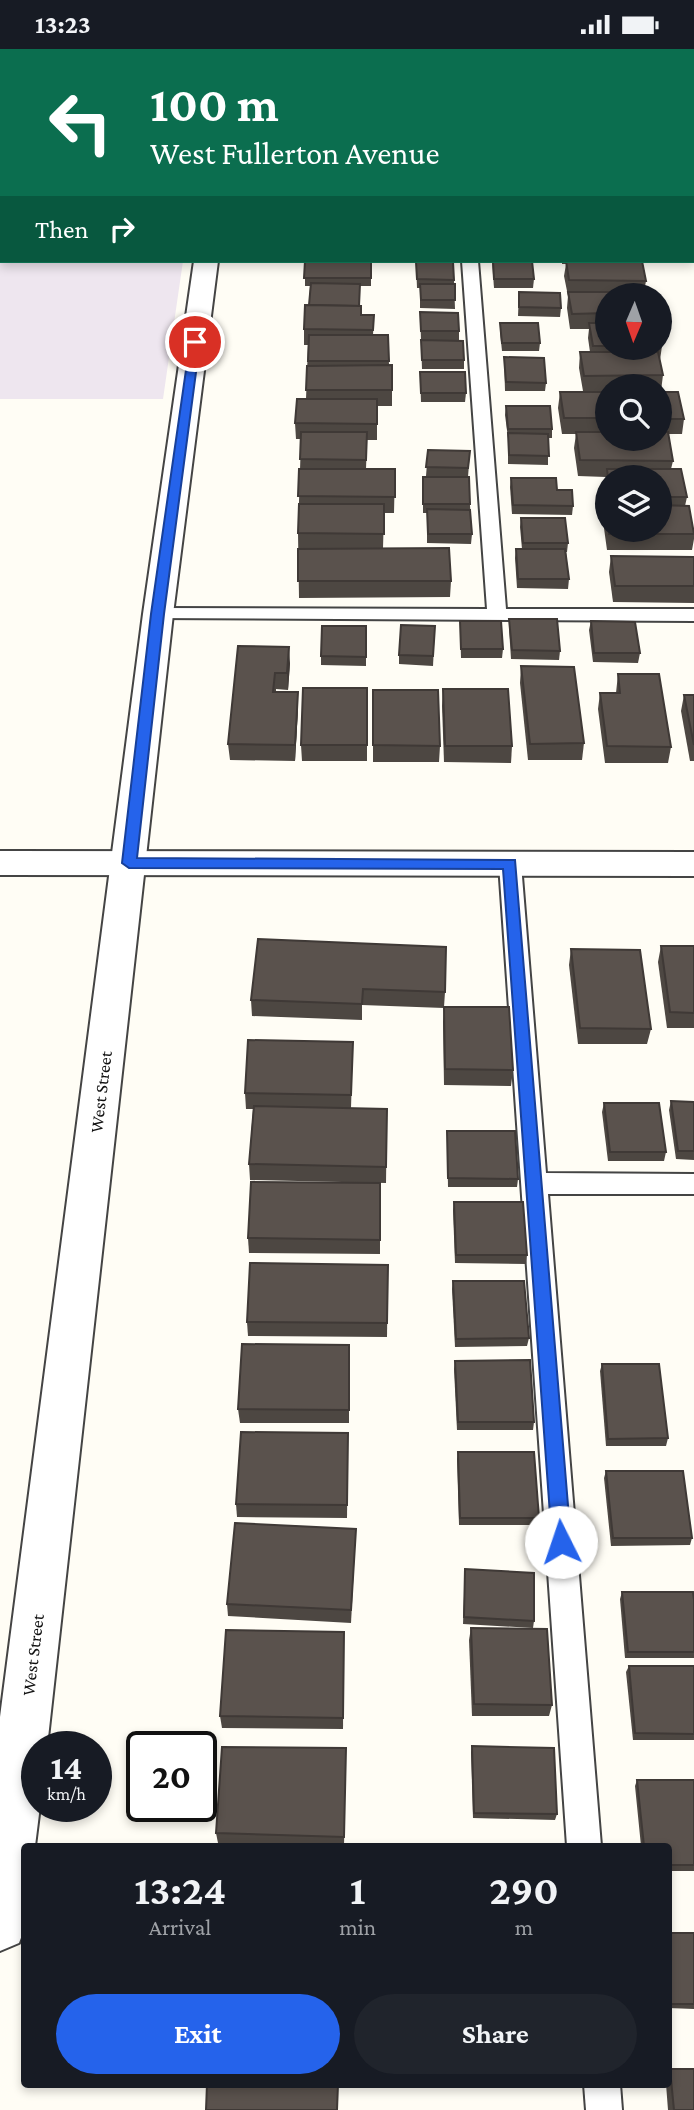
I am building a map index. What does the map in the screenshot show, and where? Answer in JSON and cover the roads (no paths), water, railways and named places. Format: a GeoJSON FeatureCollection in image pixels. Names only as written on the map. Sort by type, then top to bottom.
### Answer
{"type":"FeatureCollection","features":[{"type":"Feature","properties":{"kind":"street","name":"West Street"},"geometry":{"type":"LineString","coordinates":[[0,1924],[158,614],[206,263]]}},
{"type":"Feature","properties":{"kind":"street"},"geometry":{"type":"LineString","coordinates":[[0,863],[694,864]]}},
{"type":"Feature","properties":{"kind":"lane"},"geometry":{"type":"LineString","coordinates":[[470,263],[497,615]]}},
{"type":"Feature","properties":{"kind":"lane"},"geometry":{"type":"LineString","coordinates":[[158,614],[694,615]]}},
{"type":"Feature","properties":{"kind":"lane"},"geometry":{"type":"LineString","coordinates":[[510,864],[584,1843]]}},
{"type":"Feature","properties":{"kind":"lane"},"geometry":{"type":"LineString","coordinates":[[534,1183],[694,1184]]}},
{"type":"Feature","properties":{"kind":"lane"},"geometry":{"type":"LineString","coordinates":[[602,2088],[604,2110]]}}]}
